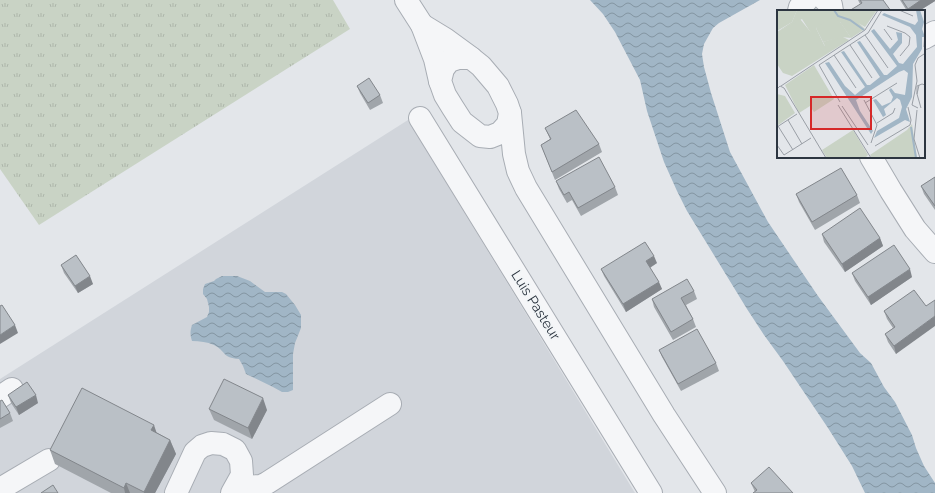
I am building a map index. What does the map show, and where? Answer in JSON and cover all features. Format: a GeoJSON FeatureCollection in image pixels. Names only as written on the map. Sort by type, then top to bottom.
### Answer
{"type":"FeatureCollection","features":[{"type":"Feature","properties":{"kind":"street"},"geometry":{"type":"LineString","coordinates":[[406,0],[422,25],[435,59],[445,95],[462,122],[506,158],[518,171]]}},
{"type":"Feature","properties":{"kind":"street"},"geometry":{"type":"LineString","coordinates":[[798,10],[807,0]]}},
{"type":"Feature","properties":{"kind":"street"},"geometry":{"type":"LineString","coordinates":[[825,0],[831,5],[832,10]]}},
{"type":"Feature","properties":{"kind":"street"},"geometry":{"type":"LineString","coordinates":[[422,25],[445,39],[481,66],[498,86],[510,113],[514,154],[518,171],[526,188],[664,415],[715,493]]}},
{"type":"Feature","properties":{"kind":"street"},"geometry":{"type":"LineString","coordinates":[[925,37],[935,32]]}},
{"type":"Feature","properties":{"kind":"street"},"geometry":{"type":"LineString","coordinates":[[440,81],[443,70],[449,61],[458,58],[471,58]]}},
{"type":"Feature","properties":{"kind":"street"},"geometry":{"type":"LineString","coordinates":[[480,136],[490,137],[500,133],[508,124],[510,113]]}},
{"type":"Feature","properties":{"kind":"street","name":"Luis Pasteur"},"geometry":{"type":"LineString","coordinates":[[420,118],[651,493]]}},
{"type":"Feature","properties":{"kind":"street"},"geometry":{"type":"LineString","coordinates":[[872,158],[915,228],[935,252]]}},
{"type":"Feature","properties":{"kind":"street"},"geometry":{"type":"LineString","coordinates":[[234,490],[261,486],[267,483],[390,404]]}},
{"type":"Feature","properties":{"kind":"street"},"geometry":{"type":"LineString","coordinates":[[176,493],[195,452],[202,446],[211,443],[223,444],[235,450],[241,461],[242,476],[234,490]]}},
{"type":"Feature","properties":{"kind":"street"},"geometry":{"type":"LineString","coordinates":[[0,490],[49,460]]}},
{"type":"Feature","properties":{"kind":"shaded area"},"geometry":{"type":"Polygon","coordinates":[[[408,120],[635,493],[0,493],[0,379],[408,120]]]}},
{"type":"Feature","properties":{"kind":"green space"},"geometry":{"type":"Polygon","coordinates":[[[0,0],[333,0],[350,29],[39,225],[0,169],[0,0]]]}},
{"type":"Feature","properties":{"kind":"water"},"geometry":{"type":"Polygon","coordinates":[[[590,0],[760,0],[719,23],[713,28],[704,44],[702,54],[711,93],[730,152],[768,222],[818,296],[860,353],[871,363],[884,387],[895,402],[912,435],[924,466],[935,483],[935,493],[865,493],[852,466],[747,309],[687,211],[664,162],[647,111],[640,80],[615,32],[603,14],[590,0]]]}},
{"type":"Feature","properties":{"kind":"water"},"geometry":{"type":"Polygon","coordinates":[[[222,276],[237,276],[250,281],[265,292],[282,292],[286,294],[295,305],[301,315],[301,328],[295,343],[293,354],[293,390],[282,392],[246,374],[239,359],[227,356],[218,347],[203,342],[192,341],[190,333],[192,325],[207,317],[209,312],[207,299],[203,294],[205,284],[222,276]]]}},
{"type":"Feature","properties":{"kind":"building"},"geometry":{"type":"Polygon","coordinates":[[[860,0],[883,0],[890,10],[851,10],[862,3],[860,0]]]}},
{"type":"Feature","properties":{"kind":"building"},"geometry":{"type":"Polygon","coordinates":[[[902,0],[921,0],[908,9],[902,0]]]}},
{"type":"Feature","properties":{"kind":"building"},"geometry":{"type":"Polygon","coordinates":[[[369,78],[380,95],[368,103],[357,86],[369,78]]]}},
{"type":"Feature","properties":{"kind":"building"},"geometry":{"type":"Polygon","coordinates":[[[576,110],[599,144],[552,172],[541,145],[551,139],[545,128],[576,110]]]}},
{"type":"Feature","properties":{"kind":"building"},"geometry":{"type":"Polygon","coordinates":[[[599,157],[615,187],[578,208],[569,192],[564,195],[556,181],[599,157]]]}},
{"type":"Feature","properties":{"kind":"building"},"geometry":{"type":"Polygon","coordinates":[[[841,168],[857,195],[812,222],[796,194],[841,168]]]}},
{"type":"Feature","properties":{"kind":"building"},"geometry":{"type":"Polygon","coordinates":[[[935,177],[935,206],[921,186],[935,177]]]}},
{"type":"Feature","properties":{"kind":"building"},"geometry":{"type":"Polygon","coordinates":[[[860,208],[880,238],[842,264],[822,234],[860,208]]]}},
{"type":"Feature","properties":{"kind":"building"},"geometry":{"type":"Polygon","coordinates":[[[645,242],[654,256],[646,261],[659,282],[623,304],[601,269],[645,242]]]}},
{"type":"Feature","properties":{"kind":"building"},"geometry":{"type":"Polygon","coordinates":[[[894,245],[910,269],[868,297],[852,273],[894,245]]]}},
{"type":"Feature","properties":{"kind":"building"},"geometry":{"type":"Polygon","coordinates":[[[76,255],[90,276],[75,286],[61,265],[76,255]]]}},
{"type":"Feature","properties":{"kind":"building"},"geometry":{"type":"Polygon","coordinates":[[[687,279],[694,291],[681,298],[693,319],[671,332],[652,299],[687,279]]]}},
{"type":"Feature","properties":{"kind":"building"},"geometry":{"type":"Polygon","coordinates":[[[914,290],[926,306],[935,300],[935,316],[894,346],[885,334],[895,327],[884,311],[914,290]]]}},
{"type":"Feature","properties":{"kind":"building"},"geometry":{"type":"Polygon","coordinates":[[[2,305],[15,325],[0,335],[0,306],[2,305]]]}},
{"type":"Feature","properties":{"kind":"building"},"geometry":{"type":"Polygon","coordinates":[[[697,329],[716,363],[678,384],[659,350],[697,329]]]}},
{"type":"Feature","properties":{"kind":"building"},"geometry":{"type":"Polygon","coordinates":[[[224,379],[263,398],[248,428],[209,409],[224,379]]]}},
{"type":"Feature","properties":{"kind":"building"},"geometry":{"type":"Polygon","coordinates":[[[27,382],[36,395],[16,407],[8,395],[27,382]]]}},
{"type":"Feature","properties":{"kind":"building"},"geometry":{"type":"Polygon","coordinates":[[[82,388],[154,425],[151,430],[170,440],[144,492],[126,483],[124,488],[50,450],[82,388]]]}},
{"type":"Feature","properties":{"kind":"building"},"geometry":{"type":"Polygon","coordinates":[[[2,400],[10,413],[0,419],[0,401],[2,400]]]}},
{"type":"Feature","properties":{"kind":"building"},"geometry":{"type":"Polygon","coordinates":[[[769,467],[793,493],[753,493],[757,490],[751,483],[769,467]]]}},
{"type":"Feature","properties":{"kind":"building"},"geometry":{"type":"Polygon","coordinates":[[[53,485],[58,493],[41,493],[53,485]]]}}]}
